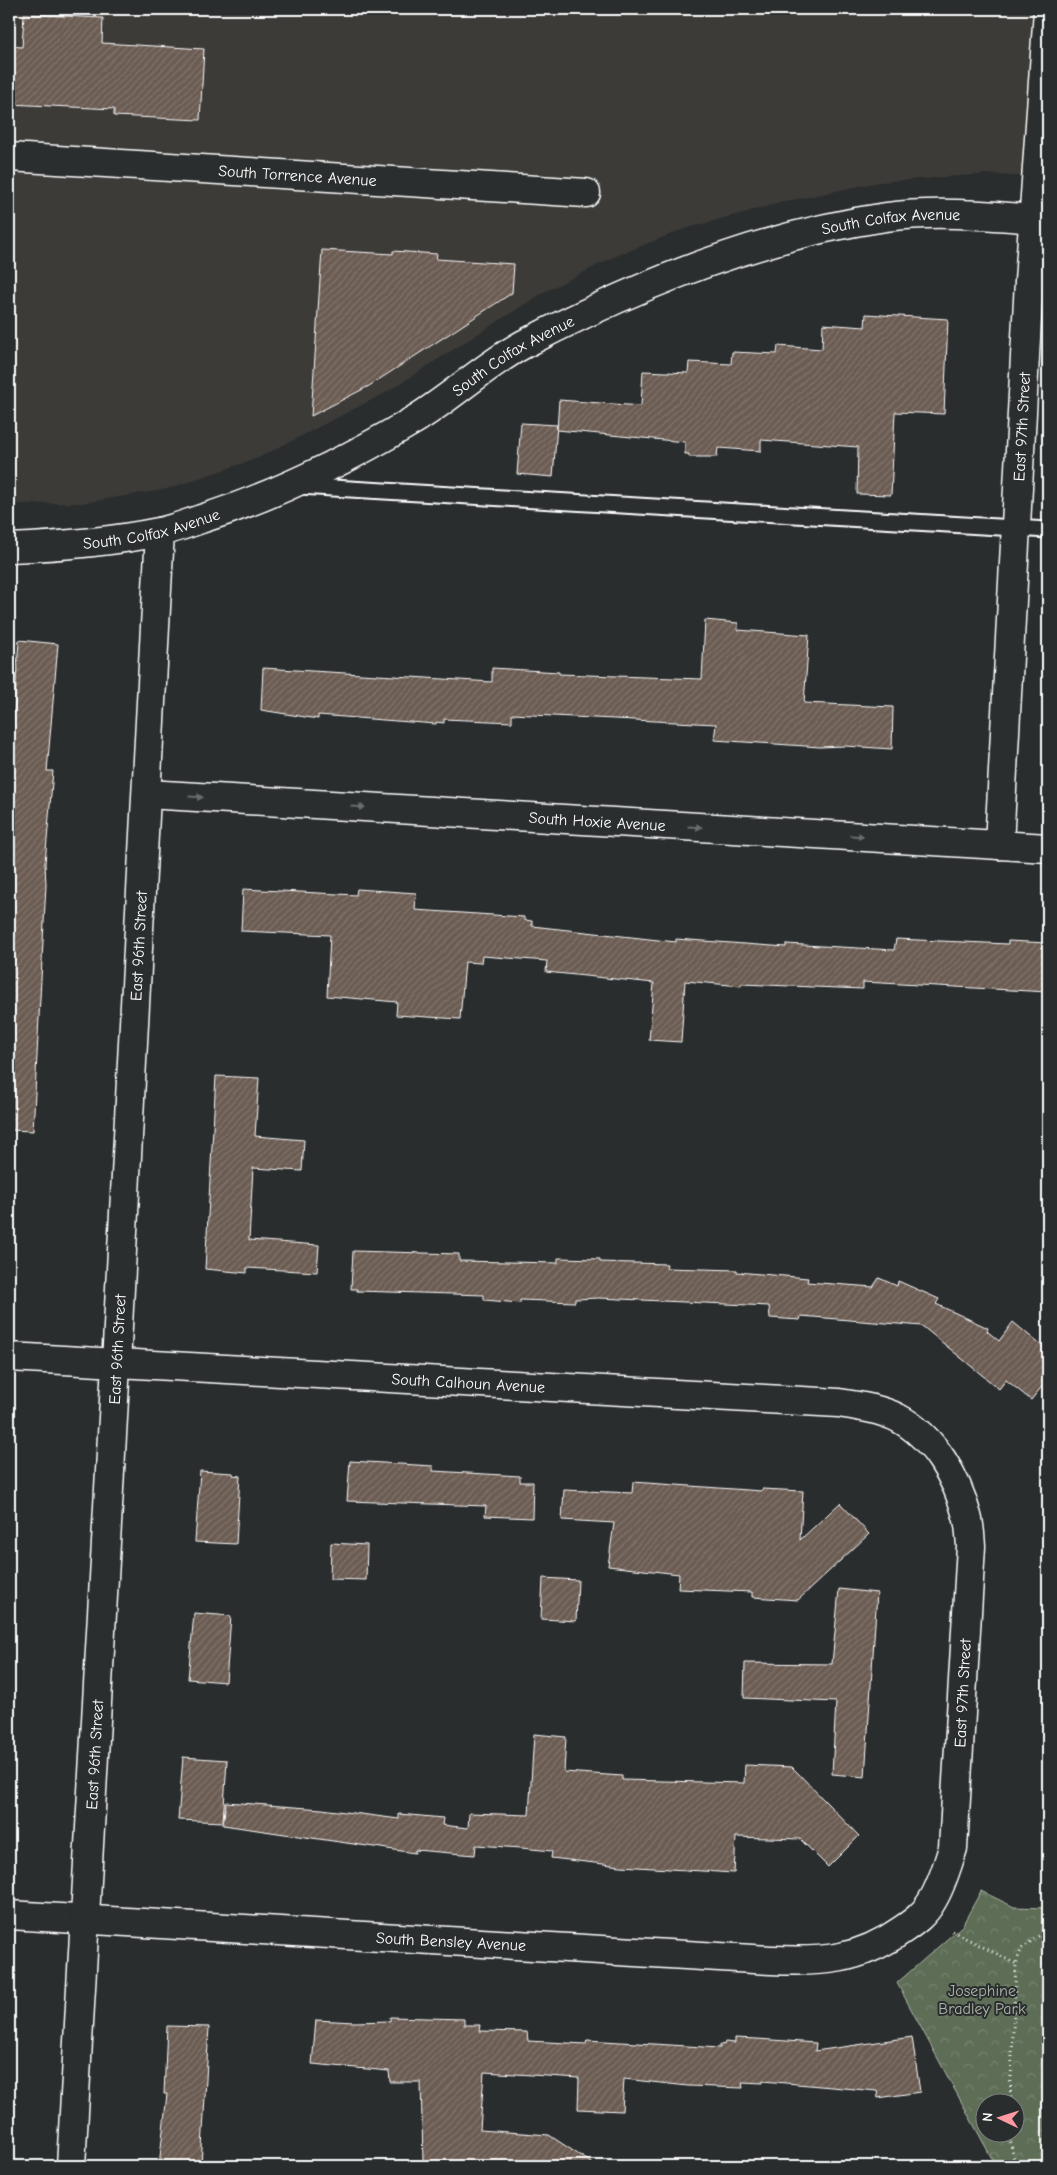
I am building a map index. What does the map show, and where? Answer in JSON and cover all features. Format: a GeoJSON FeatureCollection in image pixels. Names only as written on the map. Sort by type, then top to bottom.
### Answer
{"type":"FeatureCollection","features":[{"type":"Feature","properties":{"kind":"street","name":"East 97th Street"},"geometry":{"type":"LineString","coordinates":[[999,845],[1016,528],[1040,219],[1048,10]]}},
{"type":"Feature","properties":{"kind":"street","name":"South Torrence Avenue"},"geometry":{"type":"LineString","coordinates":[[9,157],[586,193]]}},
{"type":"Feature","properties":{"kind":"street","name":"South Colfax Avenue"},"geometry":{"type":"LineString","coordinates":[[9,548],[59,546],[160,532],[232,509],[326,470],[411,422],[521,346],[598,307],[749,248],[820,230],[888,217],[958,213],[1040,219]]}},
{"type":"Feature","properties":{"kind":"street","name":"East 96th Street"},"geometry":{"type":"LineString","coordinates":[[71,2166],[160,532]]}},
{"type":"Feature","properties":{"kind":"street","name":"South Hoxie Avenue"},"geometry":{"type":"LineString","coordinates":[[147,794],[1048,848]]}},
{"type":"Feature","properties":{"kind":"street","name":"South Calhoun Avenue"},"geometry":{"type":"LineString","coordinates":[[9,1357],[839,1403],[869,1408],[898,1418],[922,1434]]}},
{"type":"Feature","properties":{"kind":"street","name":"East 97th Street"},"geometry":{"type":"LineString","coordinates":[[889,1940],[922,1916],[932,1902],[944,1877],[953,1848],[971,1546],[968,1518],[959,1492],[943,1461],[922,1434]]}},
{"type":"Feature","properties":{"kind":"street","name":"South Bensley Avenue"},"geometry":{"type":"LineString","coordinates":[[9,1915],[808,1962],[840,1958],[867,1951],[889,1940]]}},
{"type":"Feature","properties":{"kind":"lane"},"geometry":{"type":"LineString","coordinates":[[288,485],[1048,530]]}},
{"type":"Feature","properties":{"kind":"path"},"geometry":{"type":"LineString","coordinates":[[1010,2092],[1016,1964],[1021,1949],[1048,1929]]}},
{"type":"Feature","properties":{"kind":"path"},"geometry":{"type":"LineString","coordinates":[[951,1931],[1016,1964]]}},
{"type":"Feature","properties":{"kind":"path"},"geometry":{"type":"LineString","coordinates":[[1011,2142],[1015,2166]]}},
{"type":"Feature","properties":{"kind":"shaded area"},"geometry":{"type":"Polygon","coordinates":[[[9,9],[1048,9],[1048,178],[986,174],[879,182],[783,202],[684,229],[616,256],[544,292],[385,393],[258,458],[167,489],[82,503],[9,504],[9,9]]]}},
{"type":"Feature","properties":{"kind":"green space","name":"Josephine Bradley Park"},"geometry":{"type":"Polygon","coordinates":[[[981,1891],[1014,1907],[1048,1908],[1048,2166],[996,2166],[983,2142],[1024,2142],[1024,2092],[974,2092],[974,2125],[897,1983],[962,1926],[981,1891]]]}},
{"type":"Feature","properties":{"kind":"building"},"geometry":{"type":"Polygon","coordinates":[[[24,14],[103,18],[102,43],[204,49],[200,120],[114,116],[114,109],[9,104],[9,46],[22,47],[24,14]]]}},
{"type":"Feature","properties":{"kind":"building"},"geometry":{"type":"Polygon","coordinates":[[[322,250],[393,254],[393,251],[437,254],[436,259],[514,264],[512,293],[369,386],[311,416],[322,250]]]}},
{"type":"Feature","properties":{"kind":"building"},"geometry":{"type":"Polygon","coordinates":[[[866,314],[948,319],[944,414],[895,412],[891,495],[857,494],[858,447],[761,440],[761,451],[718,448],[717,457],[689,457],[689,454],[685,454],[685,442],[557,430],[559,400],[641,406],[643,371],[688,373],[689,362],[731,364],[732,352],[777,354],[778,346],[822,349],[823,324],[865,327],[866,314]]]}},
{"type":"Feature","properties":{"kind":"building"},"geometry":{"type":"Polygon","coordinates":[[[521,423],[557,425],[553,477],[517,474],[521,423]]]}},
{"type":"Feature","properties":{"kind":"building"},"geometry":{"type":"Polygon","coordinates":[[[705,620],[738,623],[737,630],[809,635],[804,703],[893,707],[892,749],[845,746],[820,747],[714,740],[716,724],[512,714],[512,722],[444,719],[444,723],[436,722],[436,724],[318,715],[318,719],[261,710],[263,668],[492,682],[492,668],[559,672],[559,674],[702,679],[705,620]]]}},
{"type":"Feature","properties":{"kind":"building"},"geometry":{"type":"Polygon","coordinates":[[[19,640],[58,644],[47,771],[53,771],[45,863],[46,885],[33,1131],[9,1130],[9,785],[19,640]]]}},
{"type":"Feature","properties":{"kind":"building"},"geometry":{"type":"Polygon","coordinates":[[[243,889],[356,895],[357,889],[416,893],[415,910],[524,917],[524,920],[532,921],[532,926],[676,942],[676,939],[786,947],[786,944],[894,950],[896,939],[1008,944],[1008,941],[1048,943],[1048,992],[863,982],[863,989],[741,984],[741,986],[685,981],[681,1042],[649,1040],[654,983],[546,972],[547,961],[482,956],[481,963],[465,962],[460,1019],[396,1015],[397,1002],[327,996],[330,935],[241,931],[243,889]]]}},
{"type":"Feature","properties":{"kind":"building"},"geometry":{"type":"Polygon","coordinates":[[[216,1076],[259,1078],[255,1136],[304,1140],[302,1171],[253,1168],[249,1240],[319,1245],[317,1272],[247,1268],[247,1273],[205,1269],[216,1076]]]}},
{"type":"Feature","properties":{"kind":"building"},"geometry":{"type":"Polygon","coordinates":[[[353,1251],[459,1254],[459,1261],[558,1263],[558,1258],[600,1259],[600,1262],[667,1264],[666,1268],[737,1270],[737,1272],[808,1278],[807,1282],[873,1287],[879,1278],[897,1286],[898,1281],[939,1299],[936,1304],[988,1328],[987,1331],[999,1341],[1013,1322],[1048,1351],[1048,1379],[1031,1400],[1006,1380],[999,1389],[922,1326],[801,1316],[800,1320],[770,1318],[769,1306],[599,1298],[575,1299],[575,1302],[520,1300],[520,1303],[484,1300],[484,1295],[357,1291],[357,1289],[351,1289],[353,1251]]]}},
{"type":"Feature","properties":{"kind":"building"},"geometry":{"type":"Polygon","coordinates":[[[350,1461],[433,1466],[433,1471],[520,1476],[520,1482],[533,1482],[532,1518],[485,1516],[486,1506],[347,1501],[350,1461]]]}},
{"type":"Feature","properties":{"kind":"building"},"geometry":{"type":"Polygon","coordinates":[[[200,1471],[233,1473],[233,1475],[240,1476],[236,1544],[195,1542],[200,1471]]]}},
{"type":"Feature","properties":{"kind":"building"},"geometry":{"type":"Polygon","coordinates":[[[633,1482],[762,1491],[762,1489],[803,1491],[800,1540],[840,1503],[869,1534],[798,1600],[752,1597],[752,1592],[678,1589],[679,1574],[608,1566],[614,1523],[562,1520],[564,1490],[632,1493],[633,1482]]]}},
{"type":"Feature","properties":{"kind":"building"},"geometry":{"type":"Polygon","coordinates":[[[331,1543],[367,1545],[366,1580],[330,1579],[331,1543]]]}},
{"type":"Feature","properties":{"kind":"building"},"geometry":{"type":"Polygon","coordinates":[[[543,1578],[578,1580],[576,1621],[541,1619],[543,1578]]]}},
{"type":"Feature","properties":{"kind":"building"},"geometry":{"type":"Polygon","coordinates":[[[839,1589],[877,1593],[865,1777],[832,1774],[836,1702],[744,1698],[745,1663],[832,1664],[839,1589]]]}},
{"type":"Feature","properties":{"kind":"building"},"geometry":{"type":"Polygon","coordinates":[[[194,1613],[231,1616],[226,1682],[188,1679],[194,1613]]]}},
{"type":"Feature","properties":{"kind":"building"},"geometry":{"type":"Polygon","coordinates":[[[534,1734],[566,1737],[564,1772],[622,1776],[622,1780],[744,1783],[745,1765],[792,1767],[859,1836],[828,1867],[800,1839],[736,1837],[734,1873],[621,1866],[551,1858],[552,1851],[476,1845],[475,1855],[415,1850],[415,1853],[223,1825],[226,1802],[322,1809],[399,1819],[399,1814],[443,1818],[442,1825],[468,1828],[469,1813],[529,1815],[534,1734]]]}},
{"type":"Feature","properties":{"kind":"building"},"geometry":{"type":"Polygon","coordinates":[[[183,1757],[227,1760],[223,1822],[178,1820],[183,1757]]]}},
{"type":"Feature","properties":{"kind":"building"},"geometry":{"type":"Polygon","coordinates":[[[390,2017],[464,2019],[464,2025],[480,2025],[479,2031],[527,2032],[528,2041],[586,2044],[587,2040],[720,2048],[720,2044],[724,2045],[725,2042],[735,2043],[735,2038],[816,2043],[815,2051],[912,2037],[920,2092],[878,2098],[877,2091],[763,2081],[763,2083],[742,2082],[743,2088],[688,2086],[624,2079],[622,2111],[578,2109],[579,2078],[484,2072],[480,2130],[549,2135],[596,2166],[498,2166],[423,2160],[421,2082],[390,2082],[389,2071],[312,2064],[316,2020],[390,2021],[390,2017]]]}},
{"type":"Feature","properties":{"kind":"building"},"geometry":{"type":"Polygon","coordinates":[[[167,2026],[209,2027],[201,2166],[159,2166],[167,2094],[164,2094],[167,2026]]]}}]}
